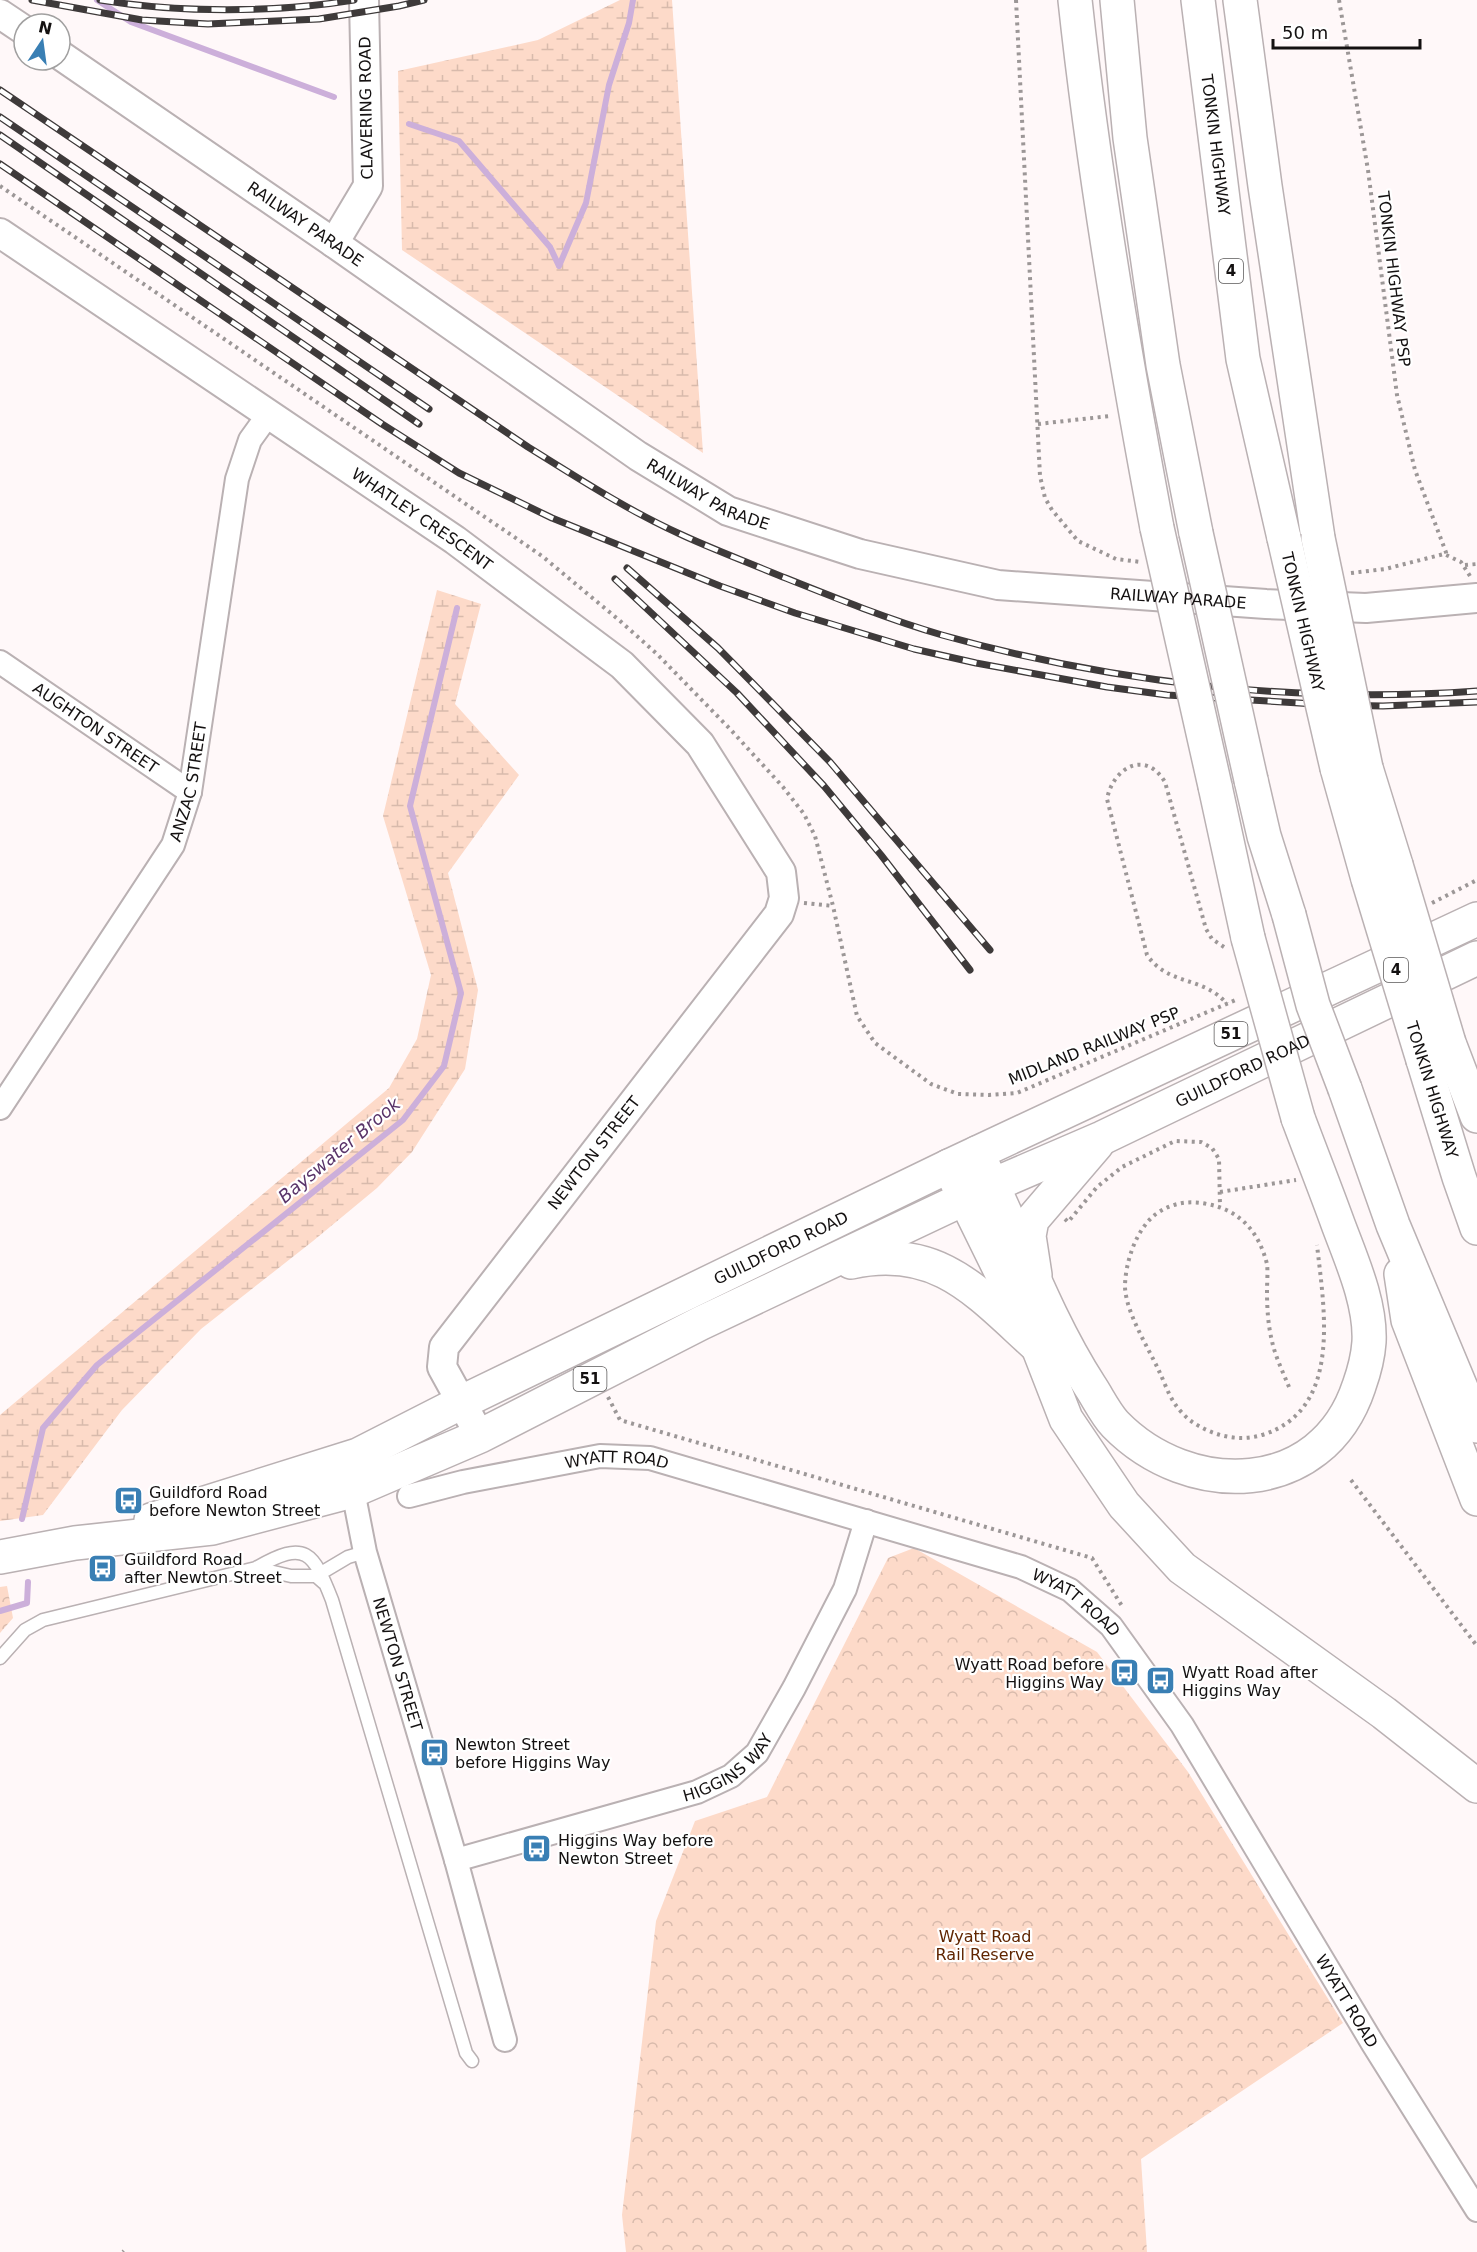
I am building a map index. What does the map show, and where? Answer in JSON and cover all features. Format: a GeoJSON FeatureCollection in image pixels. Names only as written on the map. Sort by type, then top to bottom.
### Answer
{"type":"FeatureCollection","features":[{"type":"Feature","properties":{"kind":"highway"},"geometry":{"type":"LineString","coordinates":[[979,1192],[1036,1281],[1047,1308],[1078,1368],[1114,1423],[1155,1456],[1199,1473],[1233,1477],[1268,1472],[1306,1457],[1326,1442],[1340,1425],[1355,1399],[1365,1366],[1369,1341],[1357,1275],[1298,1118],[1239,943],[1215,786],[1157,528],[1125,361],[1085,91],[1076,0]]}},
{"type":"Feature","properties":{"kind":"highway"},"geometry":{"type":"LineString","coordinates":[[1117,0],[1130,138],[1163,365],[1197,533],[1264,836],[1289,915],[1313,1005],[1393,1225],[1477,1426]]}},
{"type":"Feature","properties":{"kind":"highway","name":"TONKIN HIGHWAY"},"geometry":{"type":"LineString","coordinates":[[1198,0],[1243,359],[1284,538],[1436,1052],[1459,1178],[1477,1228]]}},
{"type":"Feature","properties":{"kind":"highway"},"geometry":{"type":"LineString","coordinates":[[1240,0],[1265,186],[1352,768]]}},
{"type":"Feature","properties":{"kind":"highway","name":"GUILDFORD ROAD"},"geometry":{"type":"LineString","coordinates":[[75,1543],[358,1455],[462,1402],[963,1160],[1477,919]]}},
{"type":"Feature","properties":{"kind":"highway","name":"GUILDFORD ROAD"},"geometry":{"type":"LineString","coordinates":[[0,1557],[75,1543],[212,1528],[352,1491],[480,1436],[701,1323],[979,1192],[1102,1138],[1477,958]]}},
{"type":"Feature","properties":{"kind":"highway"},"geometry":{"type":"LineString","coordinates":[[1436,1052],[1477,1116]]}},
{"type":"Feature","properties":{"kind":"highway"},"geometry":{"type":"LineString","coordinates":[[1036,1281],[1029,1236],[1032,1220],[1102,1138]]}},
{"type":"Feature","properties":{"kind":"highway"},"geometry":{"type":"LineString","coordinates":[[963,1160],[979,1192],[1066,1419],[1124,1505],[1182,1568],[1384,1713],[1477,1786]]}},
{"type":"Feature","properties":{"kind":"highway"},"geometry":{"type":"LineString","coordinates":[[1393,1225],[1408,1320],[1477,1499]]}},
{"type":"Feature","properties":{"kind":"highway"},"geometry":{"type":"LineString","coordinates":[[812,1270],[888,1256],[931,1265],[954,1276],[976,1291],[1038,1347]]}},
{"type":"Feature","properties":{"kind":"street","name":"CLAVERING ROAD"},"geometry":{"type":"LineString","coordinates":[[334,243],[368,186],[364,0]]}},
{"type":"Feature","properties":{"kind":"street","name":"RAILWAY PARADE"},"geometry":{"type":"LineString","coordinates":[[72,63],[638,456],[728,511],[860,554],[998,585],[1266,604],[1366,608],[1477,598]]}},
{"type":"Feature","properties":{"kind":"street","name":"WHATLEY CRESCENT"},"geometry":{"type":"LineString","coordinates":[[0,233],[455,540],[622,664],[700,744],[781,872]]}},
{"type":"Feature","properties":{"kind":"street","name":"ANZAC STREET"},"geometry":{"type":"LineString","coordinates":[[0,1108],[173,845],[190,792],[237,479],[250,440],[268,415]]}},
{"type":"Feature","properties":{"kind":"street","name":"AUGHTON STREET"},"geometry":{"type":"LineString","coordinates":[[0,662],[190,792]]}},
{"type":"Feature","properties":{"kind":"street","name":"NEWTON STREET"},"geometry":{"type":"LineString","coordinates":[[480,1436],[442,1367],[444,1347],[779,914],[784,898],[781,872]]}},
{"type":"Feature","properties":{"kind":"street","name":"WYATT ROAD"},"geometry":{"type":"LineString","coordinates":[[409,1496],[463,1482],[600,1456],[650,1458],[1021,1567],[1070,1590],[1111,1626],[1182,1725],[1373,2044],[1477,2210]]}},
{"type":"Feature","properties":{"kind":"street","name":"NEWTON STREET"},"geometry":{"type":"LineString","coordinates":[[340,1461],[352,1491],[365,1552],[456,1860],[505,2040]]}},
{"type":"Feature","properties":{"kind":"street","name":"HIGGINS WAY"},"geometry":{"type":"LineString","coordinates":[[456,1860],[697,1792],[731,1776],[757,1753],[794,1688],[845,1589],[867,1521]]}},
{"type":"Feature","properties":{"kind":"lane"},"geometry":{"type":"LineString","coordinates":[[0,1658],[24,1630],[43,1620],[256,1568],[273,1558],[299,1551],[308,1555],[320,1578],[466,2053],[472,2061]]}},
{"type":"Feature","properties":{"kind":"lane"},"geometry":{"type":"LineString","coordinates":[[256,1568],[291,1576],[320,1578],[348,1557],[365,1552]]}},
{"type":"Feature","properties":{"kind":"path"},"geometry":{"type":"LineString","coordinates":[[1016,0],[1041,476],[1046,498],[1052,510],[1078,541],[1116,559],[1146,563]]}},
{"type":"Feature","properties":{"kind":"path","name":"TONKIN HIGHWAY PSP"},"geometry":{"type":"LineString","coordinates":[[1339,0],[1368,170],[1397,395],[1414,470],[1448,555]]}},
{"type":"Feature","properties":{"kind":"path"},"geometry":{"type":"LineString","coordinates":[[1038,424],[1113,416]]}},
{"type":"Feature","properties":{"kind":"path"},"geometry":{"type":"LineString","coordinates":[[1464,566],[1477,564]]}},
{"type":"Feature","properties":{"kind":"path","name":"MIDLAND RAILWAY PSP"},"geometry":{"type":"LineString","coordinates":[[833,906],[857,1016],[875,1043],[931,1084],[958,1094],[1017,1093],[1227,1004],[1212,990],[1163,972],[1147,955],[1107,800],[1110,786],[1116,776],[1124,770],[1141,765],[1152,768],[1160,774],[1165,783],[1206,929],[1220,946],[1239,943]]}},
{"type":"Feature","properties":{"kind":"path"},"geometry":{"type":"LineString","coordinates":[[1432,904],[1477,880]]}},
{"type":"Feature","properties":{"kind":"path"},"geometry":{"type":"LineString","coordinates":[[1046,1203],[1068,1222],[1097,1187],[1122,1167],[1175,1141],[1201,1142],[1212,1148],[1219,1160],[1220,1206]]}},
{"type":"Feature","properties":{"kind":"path"},"geometry":{"type":"LineString","coordinates":[[1220,1192],[1305,1178]]}},
{"type":"Feature","properties":{"kind":"path"},"geometry":{"type":"LineString","coordinates":[[1289,1388],[1272,1342],[1267,1265],[1256,1236],[1244,1219],[1220,1206],[1194,1201],[1180,1203],[1157,1213],[1145,1224],[1136,1240],[1129,1263],[1125,1287],[1129,1307],[1174,1403],[1192,1422],[1214,1433],[1235,1438],[1252,1438],[1270,1432],[1295,1418],[1308,1400],[1319,1375],[1326,1339],[1315,1234]]}},
{"type":"Feature","properties":{"kind":"path"},"geometry":{"type":"LineString","coordinates":[[607,1395],[620,1420],[1092,1558],[1123,1608]]}},
{"type":"Feature","properties":{"kind":"path"},"geometry":{"type":"LineString","coordinates":[[1351,1480],[1477,1646]]}},
{"type":"Feature","properties":{"kind":"green space"},"geometry":{"type":"Polygon","coordinates":[[[620,0],[672,0],[703,453],[402,250],[398,71],[538,40],[620,0]]]}},
{"type":"Feature","properties":{"kind":"green space"},"geometry":{"type":"Polygon","coordinates":[[[437,590],[481,604],[455,704],[519,775],[448,873],[478,990],[465,1069],[412,1152],[377,1188],[201,1329],[122,1410],[43,1515],[0,1521],[0,1415],[389,1088],[417,1039],[431,975],[383,816],[437,590]]]}},
{"type":"Feature","properties":{"kind":"green space","name":"Wyatt Road Rail Reserve"},"geometry":{"type":"Polygon","coordinates":[[[914,1548],[1097,1652],[1188,1772],[1343,2023],[1141,2159],[1147,2252],[626,2252],[622,2215],[656,1921],[695,1821],[767,1797],[888,1558],[914,1548]]]}},
{"type":"Feature","properties":{"kind":"green space"},"geometry":{"type":"Polygon","coordinates":[[[7,1586],[13,1618],[0,1633],[0,1587],[7,1586]]]}},
{"type":"Feature","properties":{"kind":"waterway"},"geometry":{"type":"LineString","coordinates":[[97,0],[131,22],[334,97]]}},
{"type":"Feature","properties":{"kind":"waterway"},"geometry":{"type":"LineString","coordinates":[[559,266],[586,203],[609,85],[629,23],[633,0]]}},
{"type":"Feature","properties":{"kind":"waterway"},"geometry":{"type":"LineString","coordinates":[[409,124],[459,141],[550,247],[559,266]]}},
{"type":"Feature","properties":{"kind":"waterway","name":"Bayswater Brook"},"geometry":{"type":"LineString","coordinates":[[22,1519],[43,1428],[97,1365],[403,1120],[444,1066],[461,993],[410,806],[457,608]]}},
{"type":"Feature","properties":{"kind":"waterway","name":"Bayswater Brook"},"geometry":{"type":"LineString","coordinates":[[0,1611],[27,1603],[28,1582]]}},
{"type":"Feature","properties":{"kind":"railway"},"geometry":{"type":"LineString","coordinates":[[32,0],[142,20],[208,24],[319,19],[424,0]]}},
{"type":"Feature","properties":{"kind":"railway"},"geometry":{"type":"LineString","coordinates":[[100,0],[162,7],[227,10],[292,7],[354,0]]}},
{"type":"Feature","properties":{"kind":"railway"},"geometry":{"type":"LineString","coordinates":[[0,90],[528,447],[660,525],[773,573],[878,614],[942,635],[1073,666],[1207,686],[1275,692],[1410,694],[1477,691]]}},
{"type":"Feature","properties":{"kind":"railway"},"geometry":{"type":"LineString","coordinates":[[0,117],[429,409]]}},
{"type":"Feature","properties":{"kind":"railway"},"geometry":{"type":"LineString","coordinates":[[0,135],[419,424]]}},
{"type":"Feature","properties":{"kind":"railway"},"geometry":{"type":"LineString","coordinates":[[0,164],[382,424],[459,473],[552,518],[720,586],[795,613],[914,649],[1107,687],[1167,695],[1332,705],[1383,706],[1477,702]]}},
{"type":"Feature","properties":{"kind":"railway"},"geometry":{"type":"LineString","coordinates":[[627,568],[718,648],[830,762],[990,950]]}},
{"type":"Feature","properties":{"kind":"railway"},"geometry":{"type":"LineString","coordinates":[[615,579],[737,693],[824,786],[970,970]]}},
{"type":"Feature","properties":{"kind":"place","name":"Guildford Road before Newton Street"},"geometry":{"type":"Point","coordinates":[128,1501]}},
{"type":"Feature","properties":{"kind":"place","name":"Guildford Road after Newton Street"},"geometry":{"type":"Point","coordinates":[103,1568]}},
{"type":"Feature","properties":{"kind":"place","name":"Wyatt Road before Higgins Way"},"geometry":{"type":"Point","coordinates":[1125,1673]}},
{"type":"Feature","properties":{"kind":"place","name":"Wyatt Road after Higgins Way"},"geometry":{"type":"Point","coordinates":[1161,1681]}},
{"type":"Feature","properties":{"kind":"place","name":"Newton Street before Higgins Way"},"geometry":{"type":"Point","coordinates":[434,1753]}},
{"type":"Feature","properties":{"kind":"place","name":"Higgins Way before Newton Street"},"geometry":{"type":"Point","coordinates":[537,1849]}}]}
